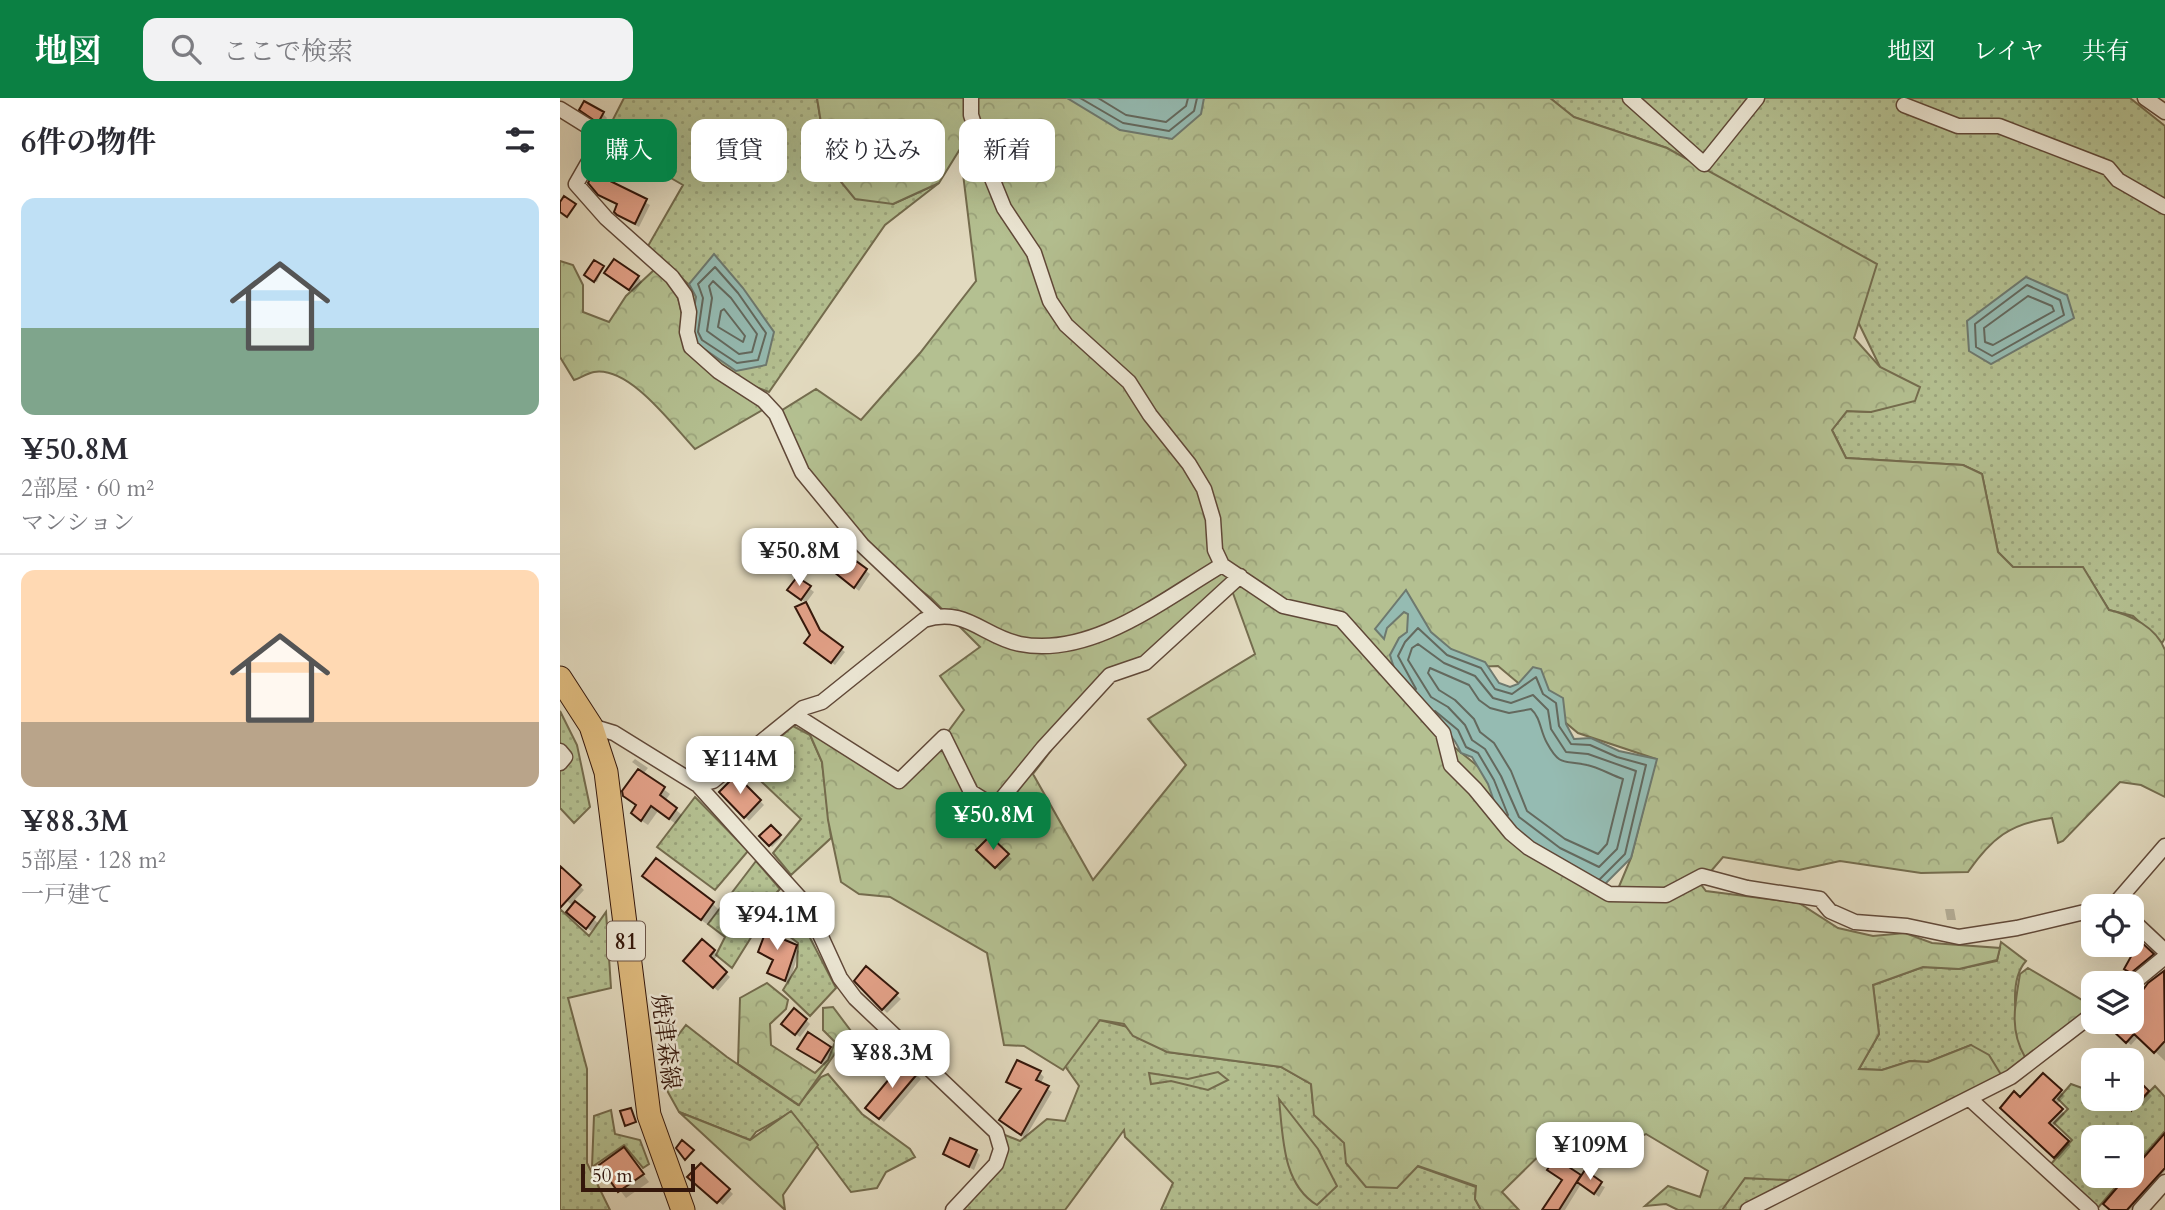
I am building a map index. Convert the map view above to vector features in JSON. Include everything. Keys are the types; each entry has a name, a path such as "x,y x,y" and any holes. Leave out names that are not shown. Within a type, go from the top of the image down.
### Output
{"main road":[{"name":"焼津森線","path":"560,678 591,726 606,772 649,1115 683,1210"}],"street":[{"path":"971,98 971,115 991,176 1004,208 1034,253 1050,301 1066,325 1129,382 1150,415 1189,464 1204,489 1213,519 1215,550 1222,565 1283,606 1341,619 1443,733 1451,765 1475,789 1511,833 1529,848 1609,894 1666,895 1702,876 1747,888 1820,899 1829,911 1855,922 1907,926 1959,937 2017,928 2081,913"},
{"path":"1630,98 1704,164 1758,98"},
{"path":"2151,100 2165,112"},
{"path":"1904,105 1958,126 1999,126 2108,168 2118,180 2165,207"},
{"path":"560,109 589,127 596,149 576,184 604,217 672,277 682,291 689,312 687,332 691,347 718,371 763,400 776,414 802,472 862,545 937,616"},
{"path":"698,785 713,781 803,708 822,702 924,620 937,616 958,617 1018,644 1052,646 1110,629 1222,565"},
{"path":"794,715 899,781 944,737 971,792 995,807 1043,748 1110,676 1145,663 1240,576"},
{"path":"591,726 614,733 698,785 807,906 840,978 855,998 996,1132 1001,1149 996,1164 953,1210"},
{"path":"560,751 565,757 560,763"},
{"path":"2123,894 2165,846"},
{"path":"2144,931 2165,951"},
{"path":"2144,974 2165,957"},
{"path":"1748,1210 1970,1100 2011,1077 2081,1023"},
{"path":"876,1064 896,1037"},
{"path":"1970,1100 2091,1210"},
{"path":"2140,1210 2165,1182"}],"green space":[{"path":"624,98 817,98 820,119 801,119 801,182 855,182 893,204 939,183 885,225 769,392 726,376 687,332 688,284 648,246 683,185 677,182 677,119 613,119"},
{"path":"817,98 1074,98 1120,130 1183,110 1200,114 1203,98 1550,98 1574,117 1667,148 1877,264 1854,338 1880,367 1920,387 1915,401 1871,412 1847,411 1832,430 1846,458 1963,465 1982,474 1998,552 2013,567 2083,567 2109,610 2134,619 2156,635 2165,650 2165,797 2141,785 2120,782 2063,841 2058,843 2052,818 2024,824 2003,834 1985,850 1968,872 1921,873 1840,861 1799,870 1723,857 1706,877 1648,892 1618,889 1631,858 1656,759 1578,733 1498,666 1473,667 1454,654 1440,658 1448,742 1485,772 1533,858 1612,898 1679,895 1699,882 1706,891 1799,903 1838,928 1873,936 1905,933 1932,943 2000,948 1997,960 1959,969 1923,967 1873,985 1879,1034 1859,1069 1882,1070 1910,1061 1928,1062 1971,1045 1989,1055 2005,1081 1806,1181 1745,1178 1722,1210 1678,1210 1666,1204 1645,1206 1668,1186 1700,1197 1708,1171 1646,1134 1595,1155 1589,1165 1552,1143 1502,1192 1519,1210 1481,1210 1475,1199 1476,1186 1418,1166 1397,1188 1366,1187 1346,1163 1344,1143 1314,1115 1311,1084 1281,1067 1167,1052 1133,1036 1124,1024 1100,1020 1063,1070 1024,1046 1004,1045 987,953 890,897 859,894 841,882 828,820 822,762 804,721 899,781 944,737 964,710 940,676 980,647 931,598 862,545 802,472 776,414 816,389 861,420 920,353 976,281 964,182 1055,182 1055,119 959,119 959,151 945,173 945,119 820,119","holes":["1230,585 1255,654 1148,719 1186,765 1093,880 1033,774 1104,681 1145,663"]},
{"path":"1550,98 2130,98 2165,126 2165,638 2162,643 2133,616 2109,610 2083,568 2013,567 1998,552 1982,474 1963,465 1846,458 1832,430 1847,411 1871,412 1880,367 1847,299 1667,148 1573,117"},
{"path":"841,182 940,182 893,204 855,199"},
{"path":"560,261 573,265 583,285 583,312 609,322 626,296 654,270 664,276 679,302 685,344 766,408 695,449 650,400 622,378 594,372 574,380 560,357"},
{"path":"560,711 577,745 590,807 574,823 560,808"},
{"path":"793,726 810,735 822,762 831,838 791,875 773,853 801,819 746,767"},
{"path":"695,797 748,851 715,890 657,847"},
{"path":"756,861 780,889 762,908 765,915 732,968 716,955 725,937 708,924"},
{"path":"560,909 589,936 606,912 611,988 568,998 587,1069 587,1163 610,1210 560,1210"},
{"path":"798,912 808,922 809,936 836,988 810,1016 783,990 797,967 798,943 785,933 787,926 802,932 796,915"},
{"path":"2001,942 2026,961 2016,982 2015,1007 2025,1057 2034,1060 2005,1081 1971,1045 1928,1062 1910,1061 1882,1070 1859,1069 1879,1034 1873,985 1923,967 1959,969 1997,961"},
{"path":"2028,968 2081,999 2081,1019 2037,1057 2025,1057 2017,1037 2015,1006 2020,974"},
{"path":"767,983 788,1000 786,1009 770,1024 771,1045 815,1073 828,1060 835,1042 823,1030 823,1008 833,1007 854,1035 841,1045 799,1105 738,1064 740,998"},
{"path":"1099,1020 1128,1027 1167,1052 1281,1067 1311,1084 1313,1105 1417,1166 1476,1187 1475,1199 1481,1210 1161,1210 1173,1183 1125,1137 1124,1130 1065,1210 954,1210 1002,1163 1000,1133 1020,1141 1047,1119 1065,1121 1079,1086 1065,1066"},
{"path":"686,1025 727,1057 798,1105 821,1077 828,1074 862,1114 910,1149 915,1157 886,1172 877,1188 851,1192 791,1112 756,1132 750,1140 679,1112 664,1085 662,1056"},
{"path":"1218,1072 1228,1080 1208,1090 1171,1081 1151,1084 1149,1073 1188,1079"},
{"path":"2071,1084 2081,1088 2081,1111 2144,1111 2144,1097 2155,1086 2165,1097 2165,1131 2144,1155 2144,1125 2081,1125 2081,1188 2115,1188 2097,1209 2051,1164 2072,1140 2054,1123 2068,1109 2058,1099"},
{"path":"1279,1099 1318,1149 1337,1186 1317,1205 1305,1196 1291,1172 1286,1158"},
{"path":"611,1110 615,1134 640,1140 649,1164 643,1168 624,1145 592,1167 594,1116"},
{"path":"791,1111 818,1145 783,1195 785,1210 679,1112 750,1140"},
{"path":"1745,1178 1801,1180 1748,1210 1720,1210"}],"water":[{"path":"1067,98 1204,98 1201,114 1172,139 1120,130"},
{"path":"714,254 743,288 774,332 766,365 736,371 697,344 690,332 696,297 689,284"},
{"path":"2026,277 2067,295 2074,318 1991,364 1969,351 1967,321"},
{"path":"1406,590 1431,632 1451,649 1485,662 1499,683 1510,687 1518,684 1533,667 1541,669 1549,690 1563,698 1566,724 1574,739 1591,738 1619,751 1657,759 1631,858 1600,889 1523,843 1496,807 1488,784 1472,757 1461,753 1448,733 1415,704 1406,691 1390,655 1399,638 1407,632 1408,614 1404,612 1387,628 1384,639 1375,629"}],"building":[{"path":"584,101 604,112 600,119 592,119 579,110"},
{"path":"612,182 647,199 635,224 617,215 614,212 617,204 598,195 588,183"},
{"path":"564,196 576,204 567,217 560,212 560,202"},
{"path":"614,259 639,276 629,290 604,273"},
{"path":"594,260 604,266 594,282 584,275"},
{"path":"824,542 853,565 856,561 867,569 854,588 813,555"},
{"path":"797,577 811,586 801,600 787,590"},
{"path":"806,602 820,630 843,647 831,663 804,643 810,635 795,607"},
{"path":"638,769 665,787 660,795 677,808 669,819 651,806 641,821 631,813 636,805 623,796 622,791"},
{"path":"736,775 761,800 744,818 719,792"},
{"path":"771,825 781,835 769,846 759,836"},
{"path":"990,836 1009,854 995,868 976,850"},
{"path":"656,858 714,902 701,920 642,876"},
{"path":"560,866 581,885 560,908"},
{"path":"776,896 788,905 779,916 767,907"},
{"path":"575,901 595,917 586,929 566,912"},
{"path":"769,923 784,929 778,937 797,945 785,981 767,973 773,960 758,952"},
{"path":"702,939 715,950 710,956 727,972 713,988 683,961"},
{"path":"2144,945 2154,954 2133,971 2124,969 2131,957 2144,957"},
{"path":"866,966 898,993 882,1010 854,981"},
{"path":"2164,971 2165,1041 2154,1053 2134,1034 2144,1034 2144,988"},
{"path":"794,1008 807,1019 795,1035 781,1024"},
{"path":"808,1032 831,1047 821,1063 797,1049"},
{"path":"2116,1034 2134,1034 2126,1043"},
{"path":"1017,1060 1041,1071 1036,1080 1049,1086 1021,1135 999,1120 1021,1089 1006,1082"},
{"path":"904,1061 918,1073 879,1119 865,1108"},
{"path":"2043,1073 2062,1090 2053,1100 2063,1109 2049,1123 2069,1141 2054,1158 2000,1108 2014,1091 2020,1097"},
{"path":"631,1108 636,1122 625,1126 620,1111"},
{"path":"2165,1133 2165,1168 2127,1210 2110,1210 2103,1204 2117,1188 2144,1188 2144,1157"},
{"path":"950,1138 977,1150 969,1167 943,1154"},
{"path":"682,1140 694,1150 685,1160 676,1148"},
{"path":"624,1147 644,1174 618,1192 599,1165"},
{"path":"1555,1158 1581,1175 1559,1210 1542,1210 1562,1180 1547,1170"},
{"path":"701,1163 730,1189 717,1203 687,1177"},
{"path":"1585,1170 1602,1182 1594,1194 1577,1182"}]}
